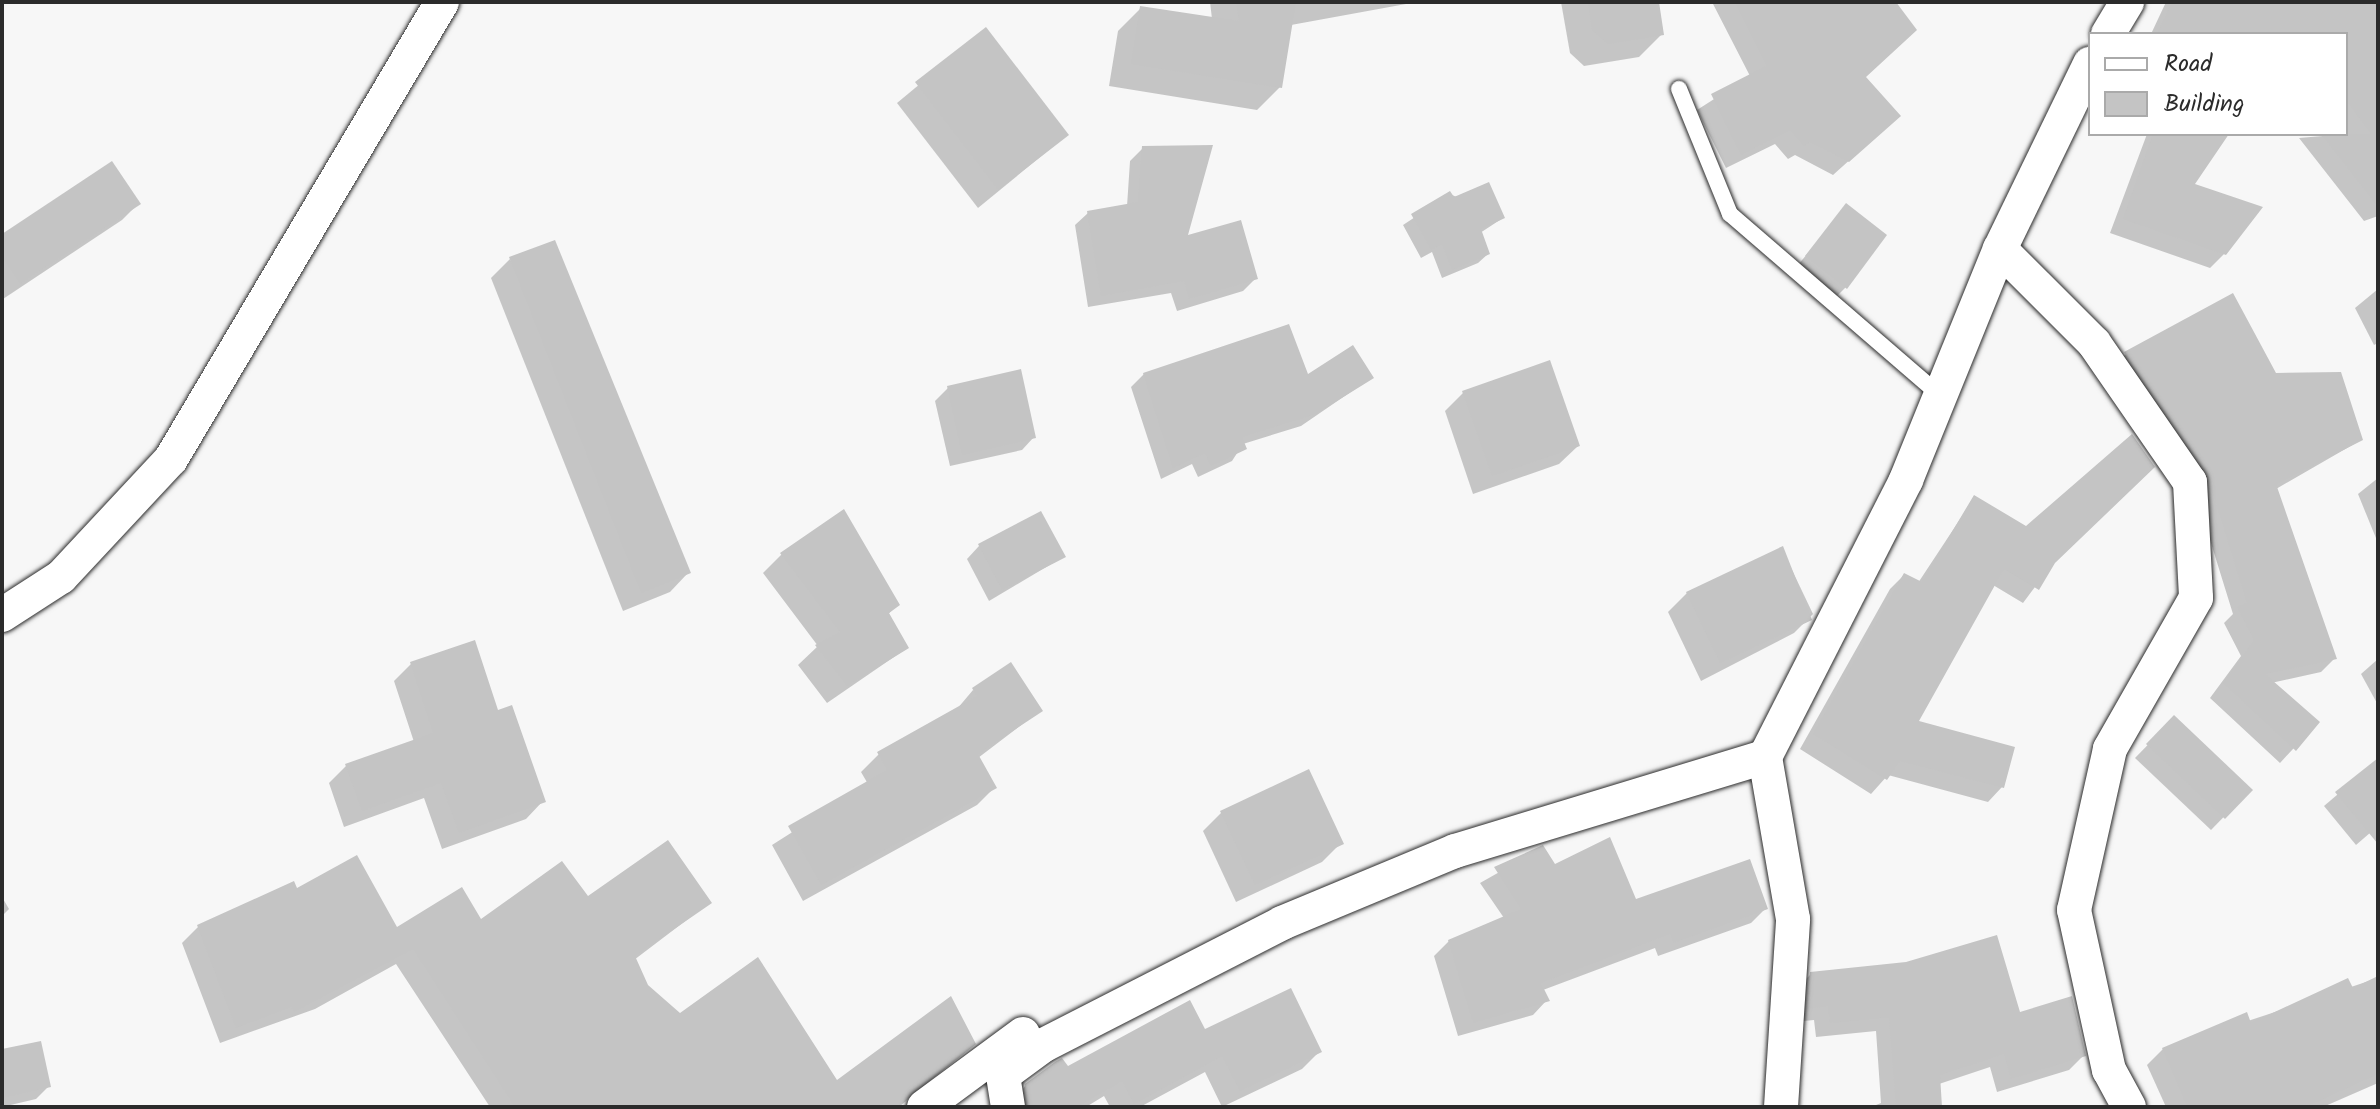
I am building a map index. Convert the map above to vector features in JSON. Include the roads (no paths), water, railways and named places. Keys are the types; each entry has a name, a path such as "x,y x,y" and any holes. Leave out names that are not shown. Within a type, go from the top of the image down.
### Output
{"street":[{"path":"2,615 61,577 171,459 442,2"},
{"path":"2109,32 2127,2"},
{"path":"1781,1107 1793,919 1765,757 1940,395 2000,249 2088,68"},
{"path":"2000,249 2094,343 2190,482 2196,598 2110,749 2074,910 2109,1070 2129,1107"},
{"path":"1008,1107 1003,1075 1044,1045 1282,923 1455,851 1765,757"},
{"path":"924,1107 1030,1029 1044,1045"}],"lane":[{"path":"1679,89 1730,214 1940,395"}]}
